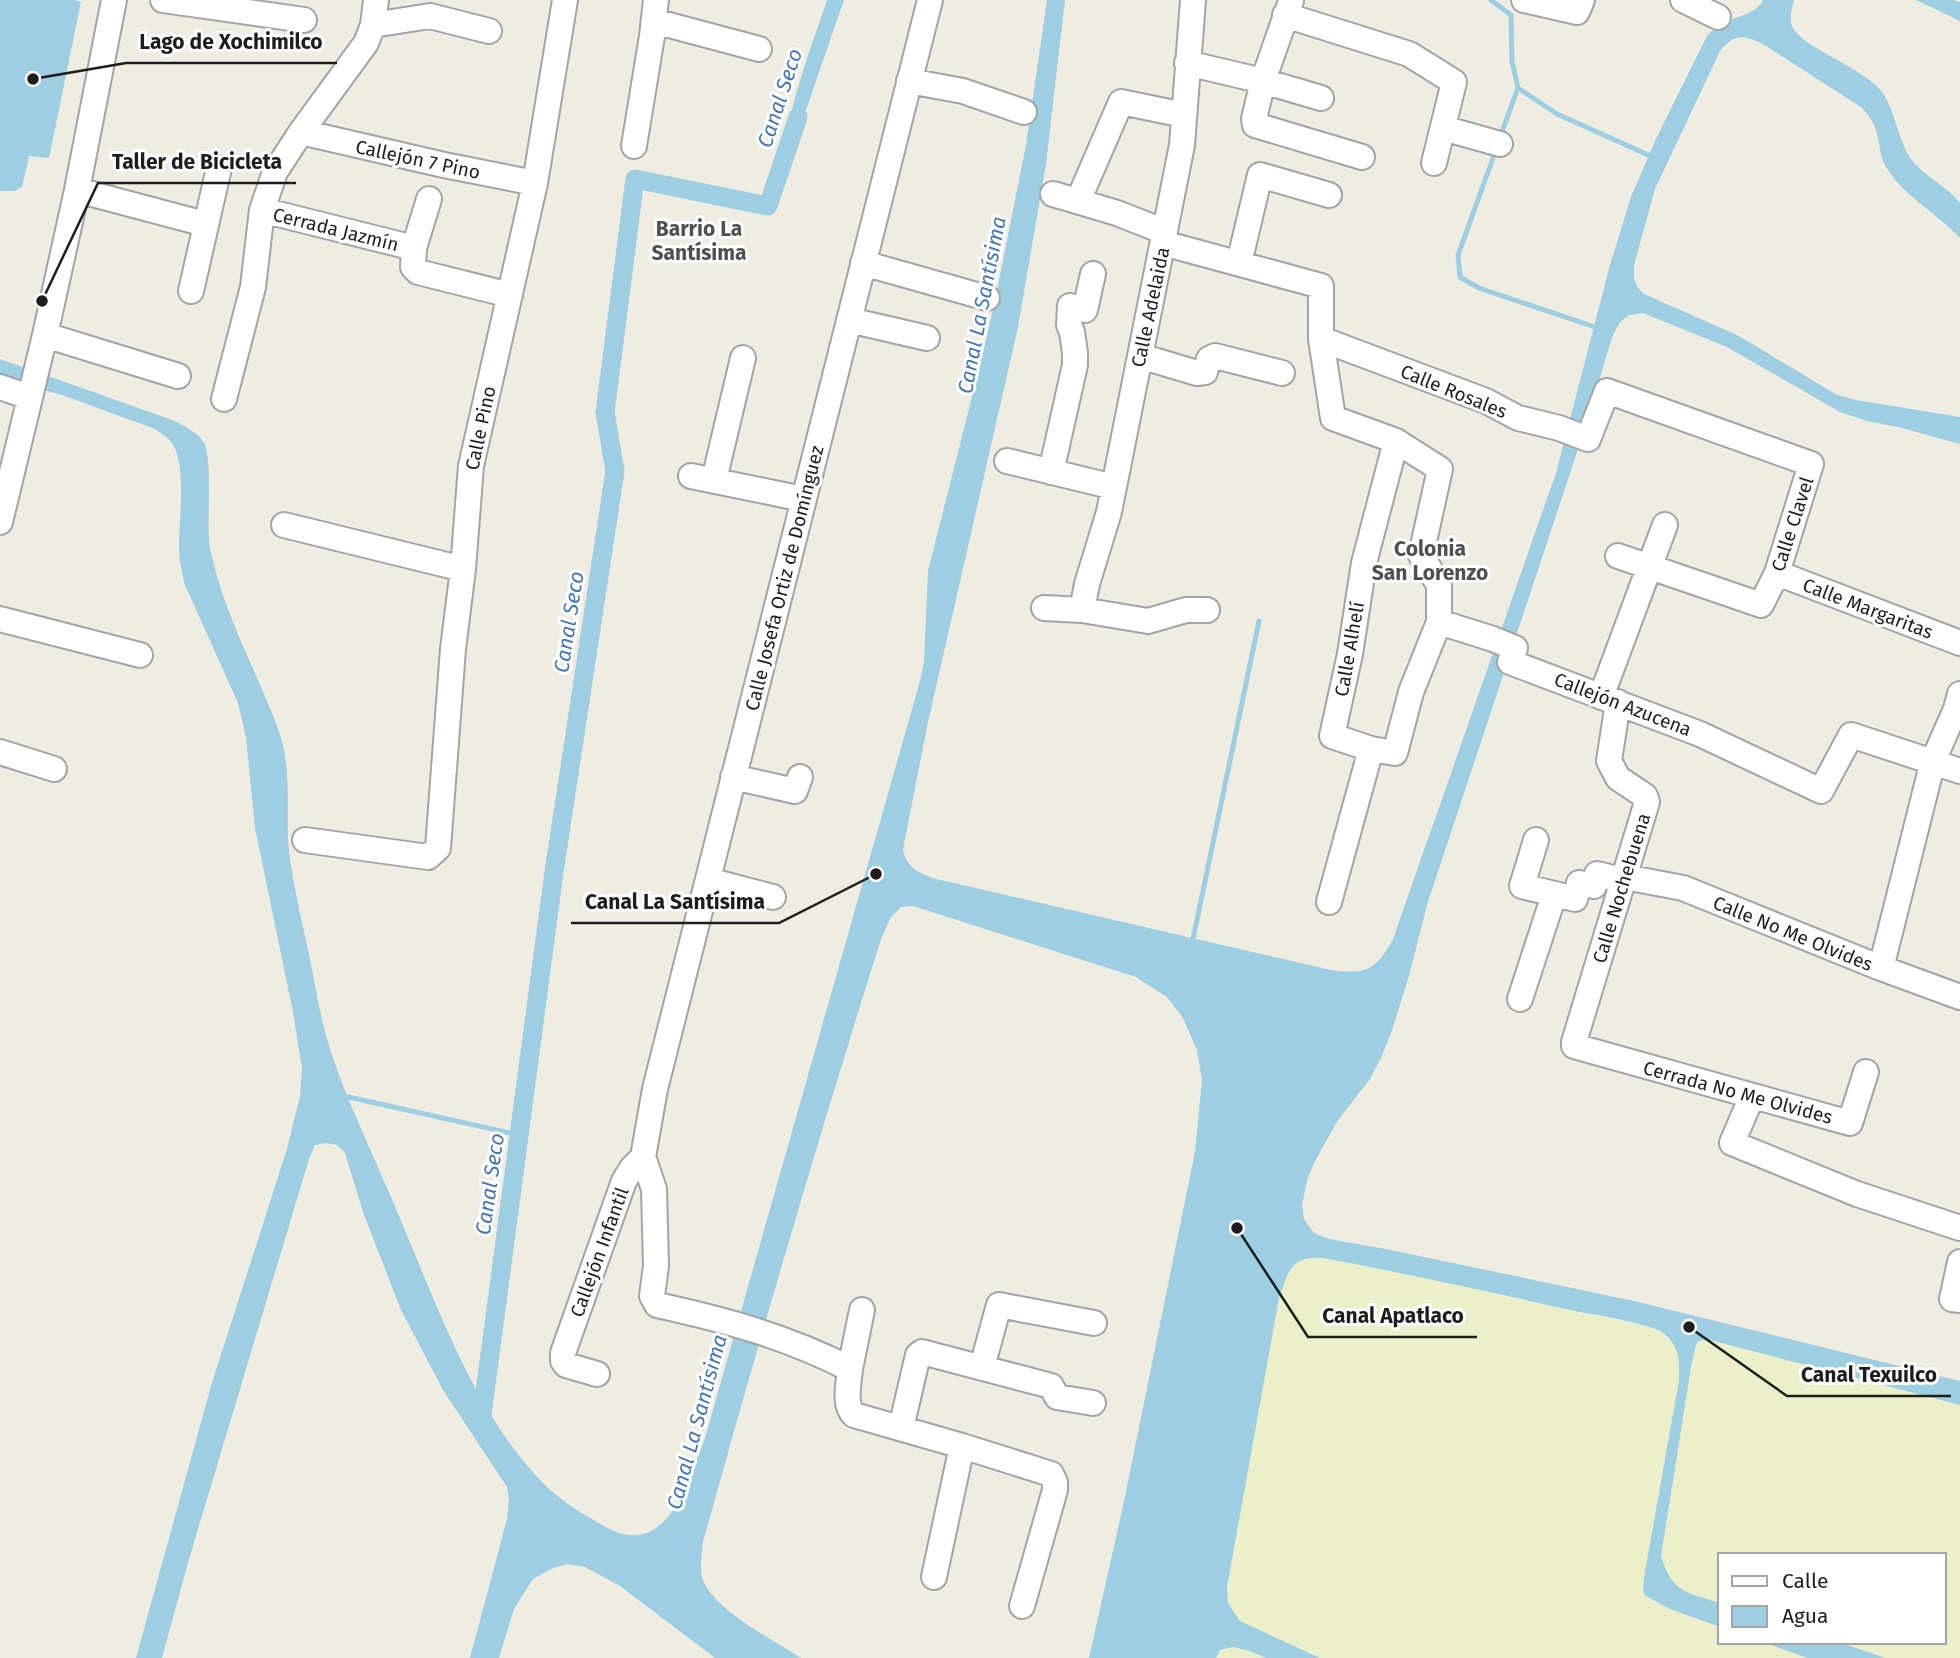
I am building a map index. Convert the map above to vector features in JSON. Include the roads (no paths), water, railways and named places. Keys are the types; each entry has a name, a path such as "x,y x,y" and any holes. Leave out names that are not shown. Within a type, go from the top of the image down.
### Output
{"street":[{"path":"0,522 77,190 114,0"},
{"path":"163,0 304,19"},
{"path":"224,399 253,287 262,210 275,172 366,43 373,25 376,0"},
{"name":"Calle Pino","path":"305,840 428,857 438,848 453,649 463,569 471,466 536,183 565,0"},
{"name":"Calle Josefa Ortiz de Domínguez","path":"643,1157 655,1089 930,0"},
{"name":"Calle Adelaida","path":"1082,610 1109,512 1182,145 1193,0"},
{"path":"1524,0 1577,12 1582,0"},
{"path":"1683,0 1718,17"},
{"path":"1362,157 1255,125 1263,80 1288,8 1409,54 1454,82 1434,163"},
{"path":"634,146 655,11 759,49"},
{"path":"373,25 430,16 489,31"},
{"path":"1187,63 1263,80 1321,98"},
{"path":"909,81 963,91 1024,112"},
{"path":"1078,201 1121,102 1184,115"},
{"path":"1443,128 1500,144"},
{"name":"Callejón 7 Pino","path":"301,132 444,166 536,183"},
{"path":"191,291 219,168"},
{"path":"1239,263 1260,175 1329,195"},
{"path":"77,190 205,224"},
{"path":"1053,194 1117,213 1164,237 1239,263 1321,286 1321,339 1333,418 1396,441 1440,468 1421,555 1439,585 1439,622 1411,692 1395,753 1371,748 1329,902"},
{"path":"414,248 429,199"},
{"name":"Cerrada Jazmín","path":"262,210 414,248 413,267 418,272 510,295"},
{"path":"863,263 987,298"},
{"path":"1051,472 1075,365 1069,325 1070,306 1085,310 1093,274"},
{"path":"849,320 927,338"},
{"path":"45,335 178,376"},
{"name":"Calle Rosales","path":"1321,339 1486,401 1518,418 1586,438"},
{"path":"1140,356 1197,373 1205,372 1209,359 1215,356 1282,373"},
{"path":"743,358 703,478 803,499"},
{"path":"0,387 30,396"},
{"name":"Calle Clavel","path":"1586,438 1607,391 1811,464 1777,573 1761,605 1650,568"},
{"name":"Calle Alhelí","path":"1371,748 1332,736 1350,654 1364,564 1396,441"},
{"path":"1007,461 1114,487"},
{"path":"284,525 463,569"},
{"path":"1609,700 1665,525"},
{"path":"1618,556 1650,568"},
{"name":"Calle Margaritas","path":"1777,573 1960,643"},
{"path":"1044,608 1082,610 1148,621 1186,610 1207,610"},
{"path":"0,619 140,656"},
{"name":"Callejón Azucena","path":"1439,622 1515,648 1510,662 1700,734 1821,791 1851,735 1933,761"},
{"name":"Calle Nochebuena","path":"1574,1046 1647,802 1645,796 1618,778 1609,761 1609,700"},
{"path":"1881,968 1933,761 1959,705"},
{"path":"0,752 54,769"},
{"path":"1933,761 1960,771"},
{"path":"733,778 795,791 800,777"},
{"path":"1520,999 1554,895 1522,886 1536,839"},
{"name":"Calle No Me Olvides","path":"1554,895 1575,900 1579,883 1594,887 1597,874 1683,888 1960,997"},
{"path":"709,880 773,897"},
{"name":"Cerrada No Me Olvides","path":"1574,1046 1850,1123 1866,1072"},
{"path":"1752,1096 1732,1143 1857,1194 1960,1228"},
{"name":"Callejón Infantil","path":"597,1374 566,1365 563,1353 624,1181 643,1157 654,1189 656,1253 653,1301 657,1305 716,1318 777,1337 816,1351 850,1369"},
{"path":"1960,1262 1952,1298 1960,1300"},
{"path":"982,1367 999,1305 1094,1323"},
{"path":"862,1310 850,1369 848,1405 854,1415 1051,1474 1055,1490 1022,1606"},
{"path":"901,1428 918,1355 922,1352 1051,1386 1057,1397 1093,1404"},
{"path":"934,1577 962,1446"}],"water":[{"path":"0,0 81,2 49,158 29,156 22,187 15,191 0,191"},
{"path":"827,0 844,0 797,136 794,142 789,142 788,131 796,95"},
{"path":"1047,0 1065,0 1046,164 1018,327 928,722 904,855 913,868 932,878 1331,970 1353,972 1362,971 1375,964 1393,939 1556,473 1610,265 1631,197 1656,139 1707,36 1722,24 1751,12 1763,0 1794,0 1791,20 1798,34 1874,83 1882,92 1909,156 1920,169 1960,203 1960,238 1893,177 1884,162 1873,124 1861,107 1763,44 1740,37 1730,41 1720,51 1655,189 1634,265 1634,279 1644,294 1739,336 1837,395 1960,417 1960,444 1840,412 1727,347 1643,313 1629,315 1620,322 1612,337 1585,428 1427,905 1392,1030 1370,1079 1338,1120 1315,1161 1307,1180 1302,1205 1304,1219 1314,1233 1329,1239 1634,1301 1960,1381 1960,1405 1706,1339 1697,1342 1661,1556 1671,1578 1682,1590 1718,1602 1718,1626 1670,1609 1644,1595 1645,1572 1679,1380 1677,1353 1668,1337 1655,1329 1623,1320 1323,1258 1304,1260 1292,1267 1279,1298 1227,1587 1228,1603 1240,1621 1320,1658 1266,1658 1233,1647 1220,1650 1216,1658 1089,1658 1123,1506 1195,1152 1202,1080 1197,1050 1183,1018 1167,997 1136,977 913,906 901,907 891,917 881,939 789,1240 703,1542 701,1571 709,1591 746,1624 801,1658 715,1658 620,1586 585,1567 567,1564 533,1579 514,1609 499,1658 470,1658 507,1519 507,1487 443,1390 401,1310 363,1212 345,1153 337,1145 326,1143 315,1145 309,1159 162,1658 136,1658 211,1386 287,1149 300,1096 302,1068 255,828 246,737 238,703 185,585 182,571 179,546 181,478 177,453 172,443 155,429 65,396 0,377 0,359 175,421 203,441 208,460 211,551 230,614 283,746 287,780 288,846 293,878 324,1027 343,1086 445,1326 480,1396 500,1428 522,1459 547,1487 567,1503 604,1526 626,1535 644,1534 659,1526 672,1512 691,1475 705,1438 920,681 924,662 928,571 995,301 1026,145"},
{"path":"1916,0 1960,2 1960,21"},
{"path":"1768,1644 1844,1644 1886,1658 1808,1658"}],"waterway":[{"path":"1491,0 1511,15 1512,61 1518,88 1557,114 1655,158"},
{"path":"1500,137 1518,88"},
{"name":"Canal Seco","path":"481,1422 554,872 615,471 605,412 635,179 768,206 798,117"},
{"path":"1496,150 1458,255 1460,277 1479,288 1601,329"},
{"path":"1192,944 1259,621"},
{"path":"344,1096 519,1135"}],"place":[{"name":"Lago de Xochimilco","path":"33,79"},
{"name":"Taller de Bicicleta","path":"42,301"},
{"name":"Canal La Santísima","path":"876,874"},
{"name":"Canal Apatlaco","path":"1237,1228"},
{"name":"Canal Texuilco","path":"1689,1327"}],"district":[{"name":"Barrio La Santísima","path":"699,241"},
{"name":"Colonia San Lorenzo","path":"1430,561"}]}
